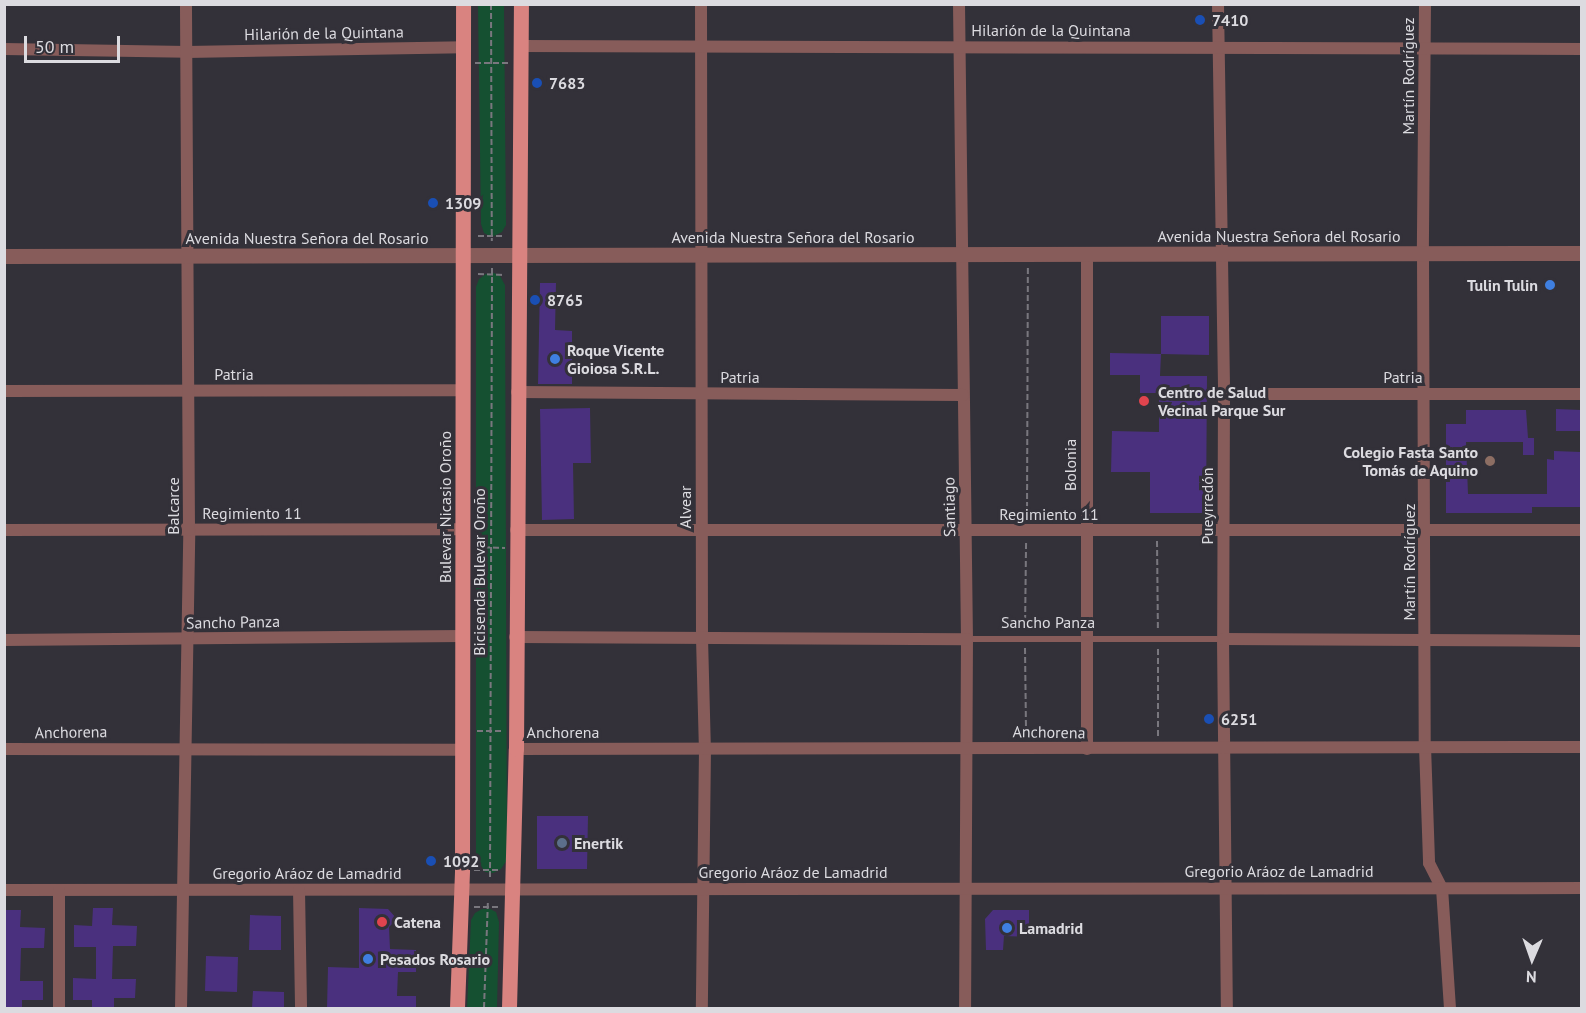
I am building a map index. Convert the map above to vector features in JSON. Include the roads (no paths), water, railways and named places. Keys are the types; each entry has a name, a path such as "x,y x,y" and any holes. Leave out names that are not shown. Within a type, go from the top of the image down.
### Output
{"main road":[{"name":"Bulevar Nicasio Oroño","path":"457,1008 462,906 463,4"},
{"path":"509,1008 516,749 520,4"}],"street":[{"name":"Balcarce","path":"181,1008 181,890 187,747 186,639 189,530 186,4"},
{"name":"Alvear","path":"701,4 701,530 705,749 702,1008"},
{"name":"Santiago","path":"959,4 968,639 966,1008"},
{"name":"Pueyrredón","path":"1218,4 1224,394 1223,639 1226,746 1224,887 1227,1008"},
{"name":"Martín Rodríguez","path":"1425,4 1423,253 1426,530 1425,746 1429,863 1442,888 1450,1008"},
{"name":"Hilarión de la Quintana","path":"520,46 1581,49"},
{"name":"Hilarión de la Quintana","path":"4,49 187,52 463,47"},
{"name":"Avenida Nuestra Señora del Rosario","path":"4,256 1581,253"},
{"name":"Bolonia","path":"1087,254 1087,749"},
{"name":"Patria","path":"4,391 463,390"},
{"name":"Patria","path":"517,392 963,395"},
{"name":"Patria","path":"1224,394 1581,394"},
{"name":"Regimiento 11","path":"4,530 463,529"},
{"name":"Regimiento 11","path":"516,530 1581,530"},
{"name":"Sancho Panza","path":"4,640 463,636"},
{"name":"Sancho Panza","path":"515,637 968,639"},
{"name":"Sancho Panza","path":"1223,639 1581,640"},
{"name":"Anchorena","path":"4,749 187,747 462,750"},
{"name":"Anchorena","path":"516,749 1581,747"},
{"name":"Gregorio Aráoz de Lamadrid","path":"4,890 1581,888"},
{"path":"59,890 59,1008"},
{"path":"299,890 301,1008"}],"lane":[{"name":"Sancho Panza","path":"968,639 1223,639"}],"place":[{"name":"7410","path":"1200,20"},
{"name":"7683","path":"537,83"},
{"name":"1309","path":"433,203"},
{"name":"Tulin Tulin","path":"1550,285"},
{"name":"8765","path":"535,300"},
{"name":"Roque Vicente Gioiosa S.R.L.","path":"555,359"},
{"name":"Centro de Salud Vecinal Parque Sur","path":"1144,401"},
{"name":"Colegio Fasta Santo Tomás de Aquino","path":"1490,461"},
{"name":"6251","path":"1209,719"},
{"name":"Enertik","path":"562,843"},
{"name":"1092","path":"431,861"},
{"name":"Catena","path":"382,922"},
{"name":"Lamadrid","path":"1007,928"},
{"name":"Pesados Rosario","path":"368,959"}]}
